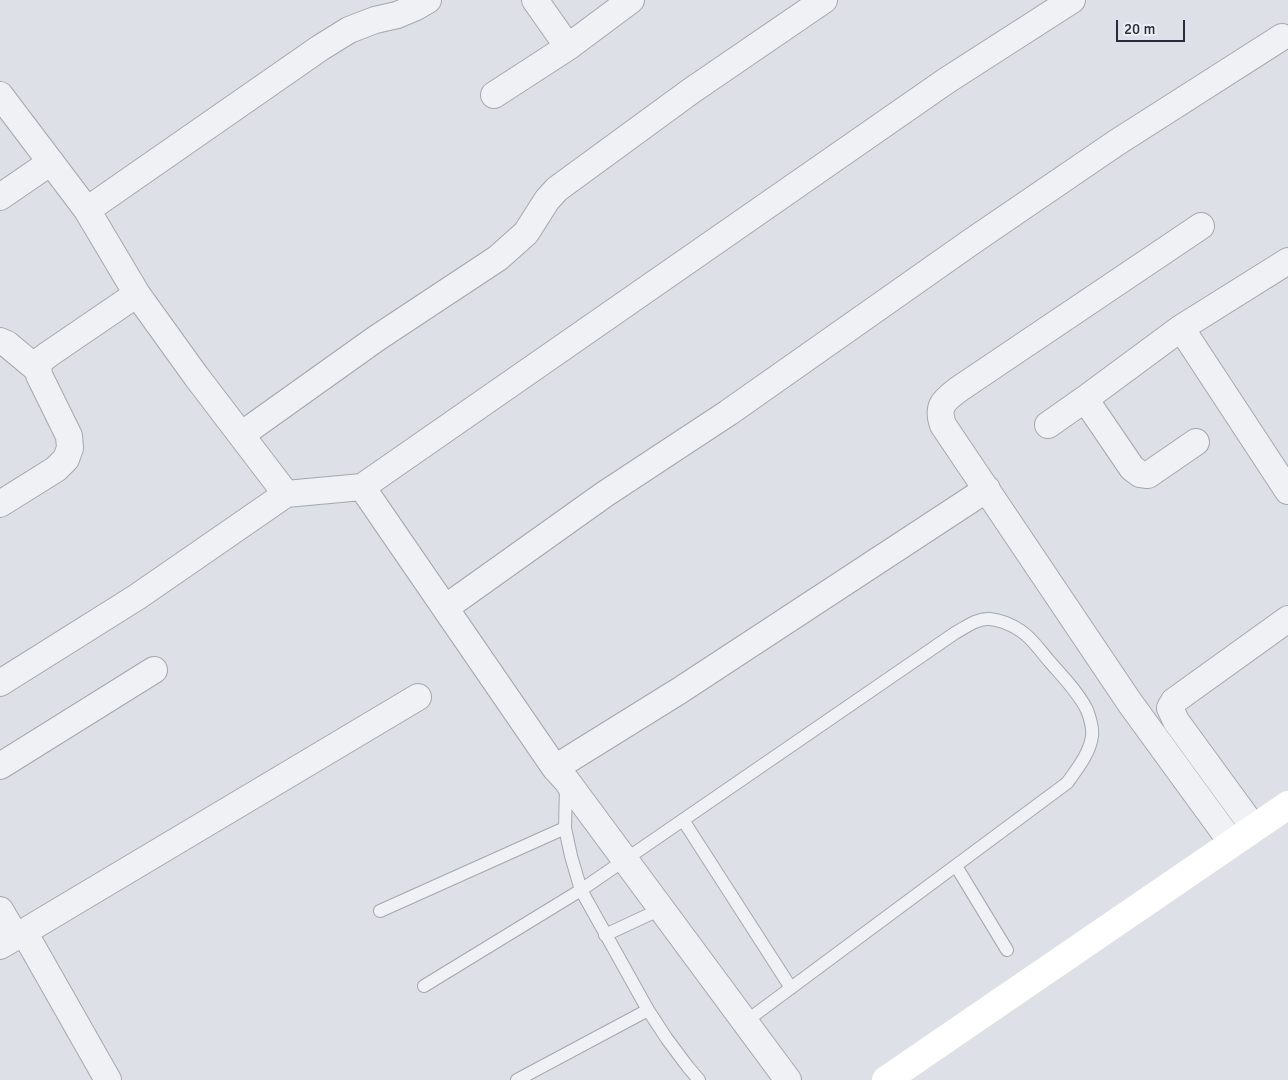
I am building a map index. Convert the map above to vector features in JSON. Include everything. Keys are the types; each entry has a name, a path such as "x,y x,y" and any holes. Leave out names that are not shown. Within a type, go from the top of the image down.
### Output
{"main road":[{"path":"886,1080 1288,805"}],"street":[{"path":"87,210 320,48 349,30 375,20 397,15 428,0"},
{"path":"535,0 568,47"},
{"path":"494,95 568,47 631,0"},
{"path":"241,435 377,338 498,258 526,233 547,200 557,189 691,90 824,0"},
{"path":"0,682 137,597 286,494 362,487 946,81 1072,0"},
{"path":"445,608 605,494 728,413 1108,148 1282,37"},
{"path":"0,95 87,210 137,294 196,376 286,494"},
{"path":"0,197 51,162"},
{"path":"1201,226 959,389 943,403 940,416 943,425 1130,704 1232,843"},
{"path":"1048,425 1085,400 1181,328 1284,272"},
{"path":"0,504 56,469 66,460 70,448 69,436 38,375 38,364 48,354 137,294"},
{"path":"1181,328 1288,491"},
{"path":"0,341 7,344 37,369"},
{"path":"1085,400 1132,468 1140,474 1148,475 1196,442"},
{"path":"362,487 561,774 788,1080"},
{"path":"561,774 679,691 986,489"},
{"path":"1254,828 1176,721 1170,708 1174,701 1288,619"},
{"path":"0,766 154,670"},
{"path":"13,938 418,697"},
{"path":"0,910 13,938 108,1080"}],"lane":[{"path":"424,986 581,890 955,632 988,618 1005,622 1022,632 1037,646 1079,698 1087,710 1092,725 1092,736 1087,750 1067,783 745,1022"},
{"path":"561,774 565,828 581,890 648,1010 666,1038 699,1080"},
{"path":"682,820 791,988"},
{"path":"380,911 565,828"},
{"path":"956,866 1007,950"},
{"path":"605,935 661,909"},
{"path":"517,1080 648,1010"}]}
